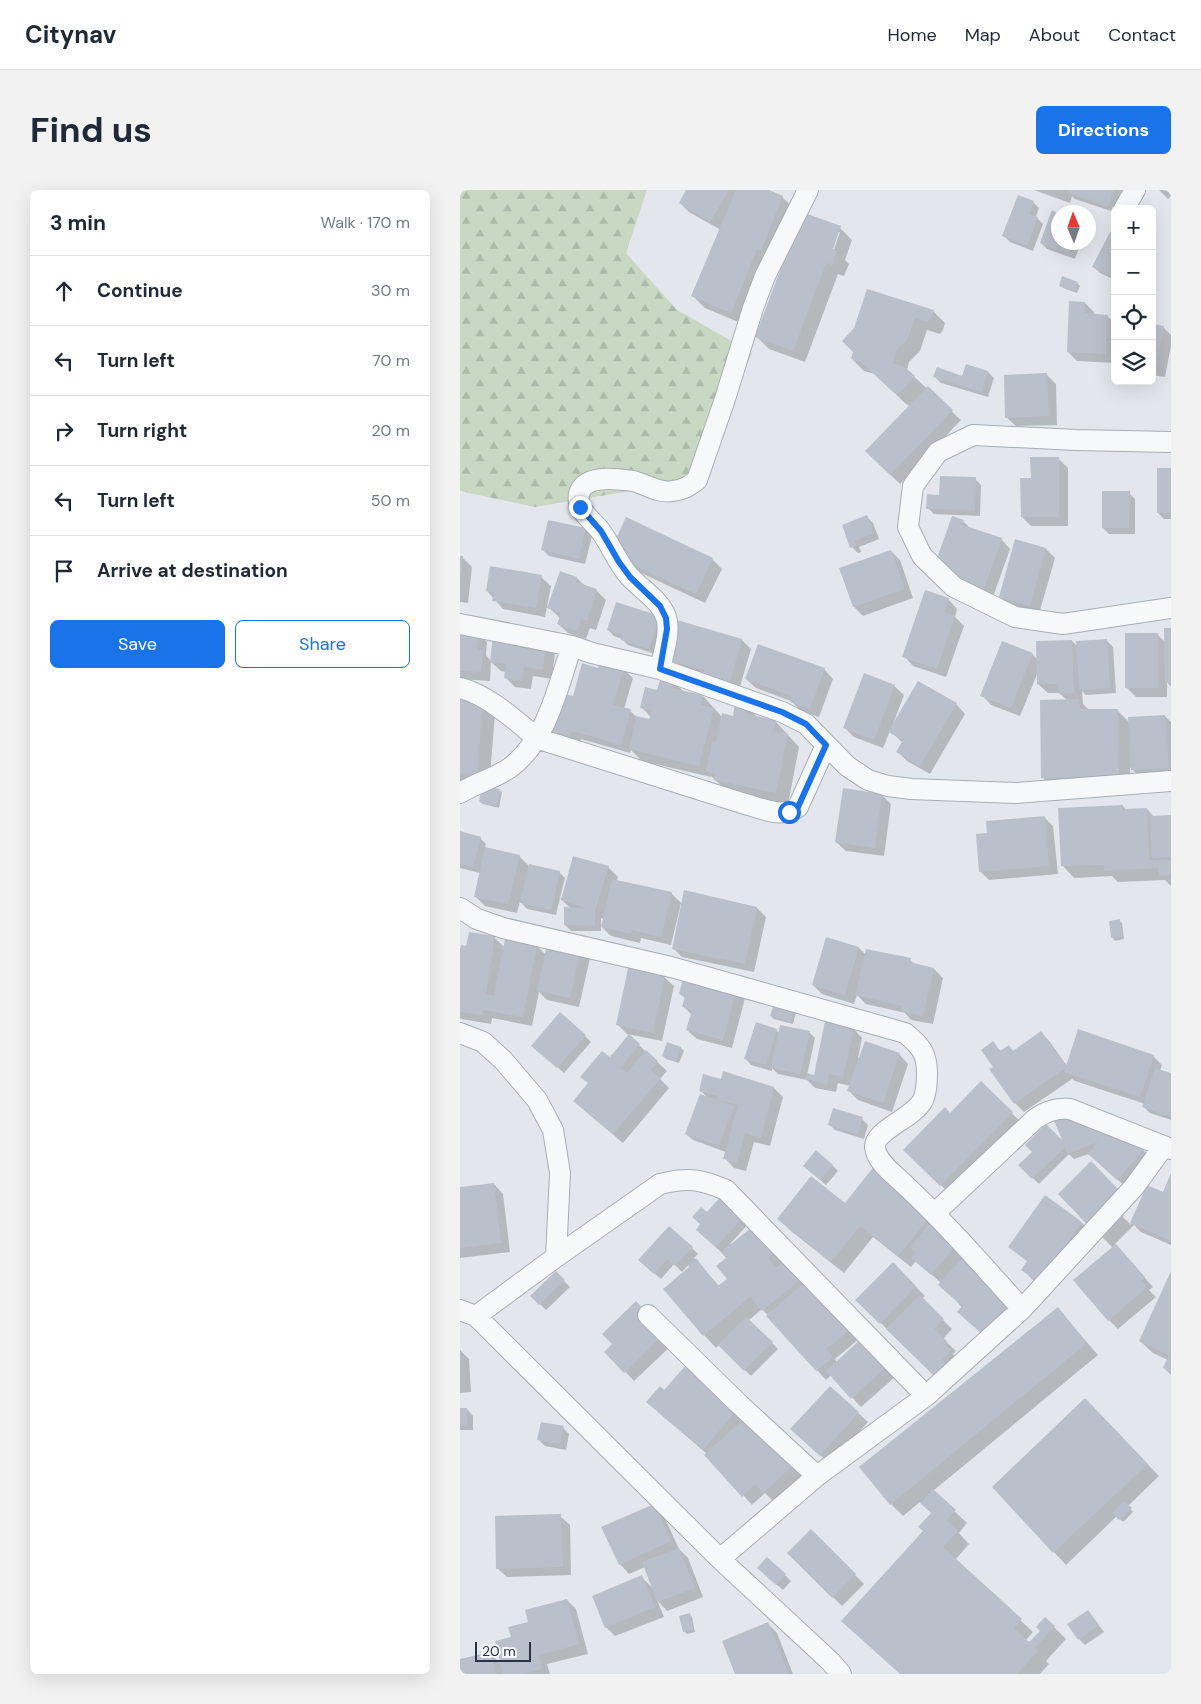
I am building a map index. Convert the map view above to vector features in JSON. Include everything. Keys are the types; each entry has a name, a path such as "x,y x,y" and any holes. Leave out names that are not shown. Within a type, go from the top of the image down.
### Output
{"street":[{"path":"660,669 667,629 666,618 660,606 630,577 601,531 580,507 578,498 580,491 593,480 632,481 660,491 672,492 688,487 697,480 765,276 808,190"},
{"path":"1126,205 1135,190"},
{"path":"1171,442 1076,440 973,434 938,452 913,486 908,527 922,556 954,587 1014,617 1063,624 1171,608"},
{"path":"460,624 572,646 592,653 660,669 782,712 806,724 847,766 868,780 888,786 910,789 1015,793 1171,781"},
{"path":"460,793 510,768 529,750 546,720 572,646"},
{"path":"460,688 474,691 516,720 536,738 745,804 782,813 789,812 798,807 826,745"},
{"path":"460,908 477,920 503,928 671,967 905,1033 918,1044 927,1060 927,1086 922,1101 914,1111 882,1132 876,1142 877,1155 888,1169 935,1213 1022,1309"},
{"path":"460,1033 483,1042 503,1060 537,1100 553,1130 560,1174 556,1257"},
{"path":"720,1559 817,1476 926,1396 1022,1309 1134,1187 1168,1147 1070,1109 1059,1108 1035,1118 935,1213"},
{"path":"841,1674 831,1662 720,1559 468,1313 556,1257 660,1184 680,1180 696,1180 726,1190 926,1396"},
{"path":"648,1315 740,1406 817,1476"}],"green space":[{"path":"460,190 647,190 626,253 676,309 752,353 696,480 535,507 460,491"}],"building":[{"path":"686,190 729,190 710,222 679,203"},
{"path":"736,190 769,190 783,196 761,250 757,249 731,313 691,296"},
{"path":"1069,190 1114,190 1108,207 1068,193"},
{"path":"1018,195 1034,201 1029,214 1038,217 1027,246 1002,236"},
{"path":"802,212 841,226 833,249 837,250 832,265 826,263 793,351 755,337"},
{"path":"1051,213 1051,247 1040,243"},
{"path":"1110,232 1111,232 1111,276 1092,267"},
{"path":"1058,250 1070,250 1069,254"},
{"path":"1062,276 1078,282 1075,291 1059,286"},
{"path":"867,289 934,310 927,322 915,318 908,338 897,350 893,363 906,368 915,376 898,394 893,392 861,362 851,359 853,352 842,341 854,328"},
{"path":"1069,301 1085,302 1085,313 1108,315 1106,354 1067,352"},
{"path":"1156,325 1164,326 1156,369"},
{"path":"966,364 988,371 982,392 933,377 937,367 962,376"},
{"path":"1047,373 1049,416 1005,418 1004,375"},
{"path":"928,386 953,410 890,475 865,451"},
{"path":"1030,457 1059,457 1059,517 1021,517 1020,478 1031,478"},
{"path":"1157,468 1171,468 1171,513 1157,513"},
{"path":"940,476 976,477 975,510 926,509 927,494 939,495"},
{"path":"1102,491 1130,491 1129,528 1102,528"},
{"path":"867,515 874,533 854,541 856,546 850,548 842,525"},
{"path":"952,516 964,520 963,525 1002,538 984,589 942,574 946,565 936,561"},
{"path":"626,517 713,558 696,594 609,554"},
{"path":"548,520 586,528 579,559 541,550"},
{"path":"1015,539 1046,548 1030,606 999,597"},
{"path":"891,550 905,589 853,607 839,568"},
{"path":"460,556 463,556 461,575 460,575"},
{"path":"490,566 542,575 536,608 492,601 494,593 486,591"},
{"path":"560,571 577,577 576,582 597,589 587,621 581,619 577,631 557,624 561,613 547,608"},
{"path":"925,590 949,598 944,612 955,616 937,669 902,657"},
{"path":"616,602 660,616 649,649 621,640 622,635 607,630"},
{"path":"677,620 742,639 730,682 703,674 704,670 666,660"},
{"path":"1164,628 1171,628 1171,683 1165,683"},
{"path":"460,630 479,631 477,650 483,650 481,672 460,671"},
{"path":"1125,633 1158,633 1158,688 1125,688"},
{"path":"493,635 546,642 543,670 524,667 522,681 504,678 506,664 490,662"},
{"path":"1107,639 1110,688 1079,690 1076,641"},
{"path":"1072,640 1074,693 1059,694 1058,684 1037,684 1036,641"},
{"path":"1002,641 1033,653 1011,708 980,696"},
{"path":"758,644 825,668 810,709 790,702 792,696 745,679"},
{"path":"600,661 624,668 613,705 631,709 621,745 572,731 569,740 550,735 561,693 573,696 582,663 598,668"},
{"path":"864,673 895,685 874,740 843,728"},
{"path":"661,677 673,680 671,688 703,695 701,705 714,708 699,766 629,749 636,716 649,719 652,710 640,708 645,687 657,690"},
{"path":"918,681 957,703 920,766 896,752 903,740 888,732"},
{"path":"460,699 483,701 477,775 460,773"},
{"path":"1079,699 1080,709 1118,709 1119,776 1041,778 1040,700"},
{"path":"735,703 747,705 746,714 776,720 774,731 788,734 776,793 714,780 716,774 706,771 712,741 716,742 722,713 733,716"},
{"path":"1165,715 1169,768 1131,770 1128,717"},
{"path":"482,785 500,789 497,806 479,802"},
{"path":"843,788 882,794 875,848 835,842"},
{"path":"1123,805 1123,809 1147,808 1149,860 1171,860 1171,875 1159,876 1158,868 1104,871 1104,865 1061,866 1058,808"},
{"path":"1171,815 1171,857 1152,858 1150,816"},
{"path":"1045,816 1049,866 979,872 976,834 987,833 986,821"},
{"path":"460,831 481,837 473,867 460,864"},
{"path":"485,847 520,855 508,904 474,897"},
{"path":"573,856 609,866 595,910 595,926 564,925 564,907 586,908 561,900"},
{"path":"529,864 560,871 551,910 520,903"},
{"path":"612,879 672,892 661,937 632,930 631,934 601,927"},
{"path":"684,890 757,907 745,964 672,949"},
{"path":"1120,919 1122,937 1111,938 1109,921"},
{"path":"469,932 495,936 486,994 494,996 505,939 537,945 523,1017 483,1010 482,1015 460,1012 460,949 461,945 466,946"},
{"path":"826,937 859,947 845,995 812,985"},
{"path":"548,940 581,948 570,998 537,991"},
{"path":"866,949 911,958 910,962 934,968 923,1016 901,1011 902,1006 855,995"},
{"path":"628,968 665,976 653,1033 616,1025"},
{"path":"684,974 737,987 723,1040 686,1030 692,1010 682,1007 685,996 679,994"},
{"path":"774,1003 794,1009 791,1022 770,1016"},
{"path":"560,1012 586,1035 557,1068 531,1046"},
{"path":"825,1021 854,1027 843,1077 829,1074 827,1084 805,1079 806,1073 814,1075"},
{"path":"756,1022 777,1029 766,1065 744,1059"},
{"path":"780,1025 810,1031 800,1074 771,1068"},
{"path":"1078,1029 1154,1055 1140,1097 1064,1072 1066,1068 1014,1104 989,1069 993,1067 981,1050 993,1041 1000,1051 1009,1045 1013,1051 1041,1031 1066,1066"},
{"path":"629,1034 640,1044 620,1068 627,1073 646,1050 658,1061 651,1070 661,1078 613,1134 573,1101 588,1083 580,1077 602,1051 610,1057"},
{"path":"865,1041 900,1053 883,1103 847,1091"},
{"path":"667,1042 681,1047 676,1062 662,1056"},
{"path":"1155,1068 1171,1073 1171,1117 1142,1107"},
{"path":"723,1071 774,1087 761,1138 745,1133 737,1163 723,1159 738,1105 717,1100 718,1096 699,1091 703,1074 721,1079"},
{"path":"981,1081 1013,1112 940,1186 903,1150 945,1107 950,1113"},
{"path":"700,1094 734,1106 719,1146 685,1134"},
{"path":"833,1108 863,1117 858,1134 828,1125"},
{"path":"1094,1114 1103,1136 1115,1123 1144,1149 1117,1180 1088,1154 1098,1142 1067,1154 1065,1147 1032,1179 1018,1165 1032,1152 1025,1145 1046,1124 1062,1140 1053,1118"},
{"path":"816,1150 833,1165 820,1180 803,1166"},
{"path":"879,1160 936,1210 898,1256 860,1226 831,1262 777,1219 811,1176 845,1203"},
{"path":"1091,1161 1119,1190 1109,1201 1124,1216 1101,1239 1058,1194"},
{"path":"1171,1173 1171,1241 1130,1223 1147,1185 1163,1192"},
{"path":"494,1183 501,1243 460,1248 460,1187"},
{"path":"722,1195 745,1215 716,1247 696,1230 700,1224 692,1217 701,1207 707,1212"},
{"path":"1045,1195 1082,1222 1039,1282 1021,1270 1027,1261 1008,1247"},
{"path":"936,1216 962,1238 931,1275 911,1258 916,1252 910,1247"},
{"path":"757,1223 779,1249 768,1258 776,1268 785,1260 801,1279 762,1311 750,1297 703,1336 663,1289 689,1267 688,1265 696,1258 718,1286 727,1279 716,1266 726,1258 721,1252"},
{"path":"669,1226 693,1247 675,1266 667,1259 654,1274 638,1260"},
{"path":"1116,1244 1145,1277 1141,1280 1147,1287 1108,1321 1073,1280"},
{"path":"968,1251 1017,1295 982,1334 957,1312 962,1306 938,1285"},
{"path":"893,1262 916,1286 880,1324 855,1300"},
{"path":"556,1271 565,1280 539,1305 530,1296"},
{"path":"1171,1271 1171,1372 1163,1368 1169,1355 1139,1341"},
{"path":"806,1281 852,1328 826,1349 833,1357 816,1371 766,1316"},
{"path":"920,1295 944,1319 934,1329 947,1341 945,1345 951,1350 942,1359 947,1365 935,1377 886,1329"},
{"path":"636,1301 666,1332 624,1373 604,1352 612,1344 602,1334"},
{"path":"1058,1307 1087,1343 890,1505 859,1467"},
{"path":"746,1317 773,1342 744,1371 718,1345"},
{"path":"862,1338 887,1366 851,1399 826,1371"},
{"path":"694,1356 746,1399 703,1450 646,1402 660,1386 664,1390"},
{"path":"830,1386 859,1412 820,1456 790,1429"},
{"path":"1085,1398 1148,1464 1053,1553 992,1487"},
{"path":"460,1408 467,1408 467,1425 460,1424"},
{"path":"745,1418 797,1462 763,1493 755,1484 742,1497 704,1455"},
{"path":"541,1422 564,1426 560,1444 537,1440"},
{"path":"933,1489 956,1510 947,1520 958,1531 943,1547 1022,1619 1014,1628 1029,1642 1040,1631 1036,1627 1045,1617 1055,1626 1035,1648 1038,1651 1017,1674 900,1674 841,1621 923,1531 918,1527 931,1513 920,1503"},
{"path":"1124,1501 1132,1508 1119,1520 1112,1513"},
{"path":"654,1504 671,1541 619,1565 601,1527"},
{"path":"561,1514 563,1567 496,1569 495,1516"},
{"path":"811,1529 856,1574 832,1598 787,1553"},
{"path":"679,1548 695,1588 657,1602 642,1562"},
{"path":"767,1557 786,1574 776,1585 757,1568"},
{"path":"642,1575 655,1607 605,1628 592,1596"},
{"path":"567,1599 579,1644 539,1655 542,1669 523,1674 503,1674 495,1641 511,1637 508,1627 528,1622 525,1610"},
{"path":"1088,1610 1099,1625 1078,1640 1067,1624"},
{"path":"690,1613 693,1630 683,1632 679,1616"},
{"path":"768,1622 789,1674 735,1674 722,1641"},
{"path":"490,1652 496,1674 460,1674 460,1659"}],"route":[{"path":"580,507 601,531 630,577 660,606 666,618 667,629 660,669 782,712 806,724 826,745 798,807 789,812"}]}
